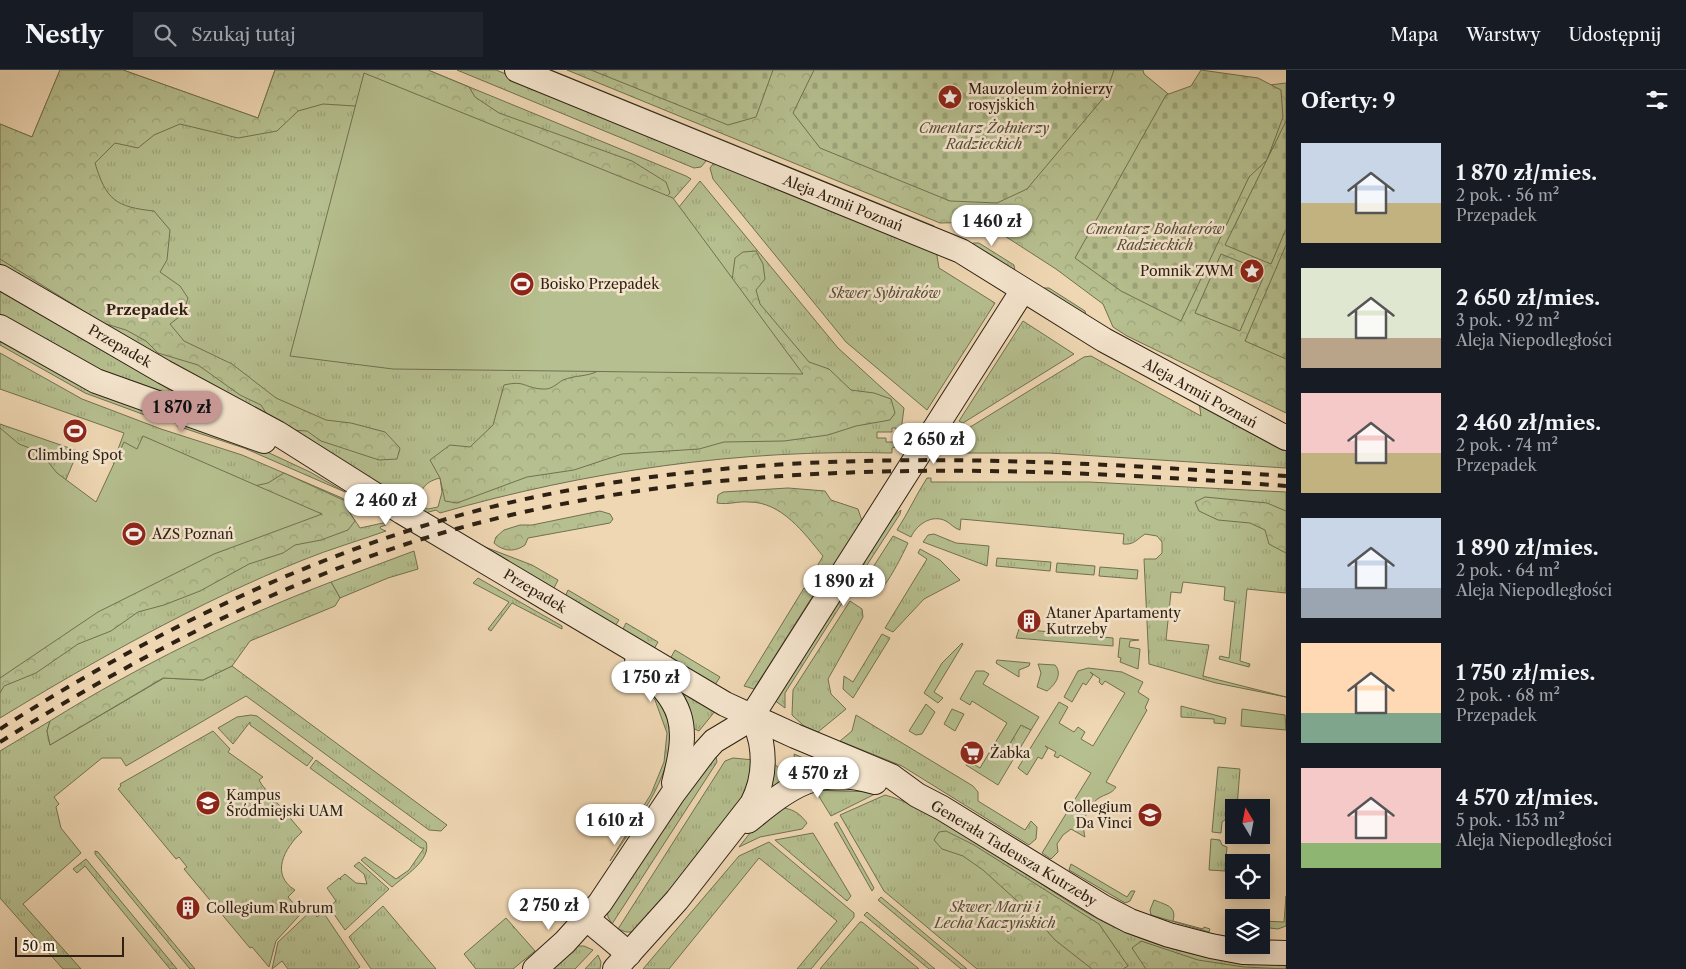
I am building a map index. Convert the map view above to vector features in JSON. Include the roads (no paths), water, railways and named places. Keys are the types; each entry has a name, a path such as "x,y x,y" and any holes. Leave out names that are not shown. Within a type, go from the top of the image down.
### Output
{"street":[{"name":"Aleja Armii Poznań","path":"517,70 961,251 1112,345 1286,438"},
{"name":"Przepadek","path":"0,277 164,372 277,433 317,461 726,704 754,717"},
{"path":"587,919 622,962 726,839 752,804 759,792 763,756 754,717 762,698 1023,290"},
{"name":"Przepadek","path":"0,327 96,381 242,432 295,456 317,461"},
{"path":"596,626 664,688 679,711 683,746 672,795"},
{"path":"534,969 587,919 672,795 714,741 754,717"},
{"name":"Generała Tadeusza Kutrzeby","path":"754,717 891,776 917,795 950,812 1103,907 1130,921 1169,935 1211,946 1243,952 1286,953"},
{"path":"726,839 791,788 804,782 825,777 852,775 917,795"}],"railway":[{"path":"0,729 122,656 251,592 317,564 384,539 452,517 521,500 616,482 711,470 807,463 902,460 1094,464 1286,476"},
{"path":"0,742 164,647 278,593 396,547 456,529 557,505 660,488 764,477 868,472 974,471 1079,473 1286,486"}],"place":[{"name":"Mauzoleum żołnierzy rosyjskich","path":"950,97"},
{"name":"Pomnik ZWM","path":"1252,271"},
{"name":"Boisko Przepadek","path":"522,284"},
{"name":"Climbing Spot","path":"75,431"},
{"name":"AZS Poznań","path":"134,534"},
{"name":"Ataner Apartamenty Kutrzeby","path":"1029,621"},
{"name":"Żabka","path":"972,753"},
{"name":"Kampus Śródmiejski UAM","path":"208,803"},
{"name":"Collegium Da Vinci","path":"1150,815"},
{"name":"Collegium Rubrum","path":"188,908"}],"district":[{"name":"Przepadek","path":"147,310"}],"park label":[{"name":"Cmentarz Żołnierzy Radzieckich","path":"984,136"},
{"name":"Cmentarz Bohaterów Radzieckich","path":"1155,238"},
{"name":"Skwer Sybiraków","path":"885,293"},
{"name":"Skwer Marii i Lecha Kaczyńskich","path":"995,916"}]}
